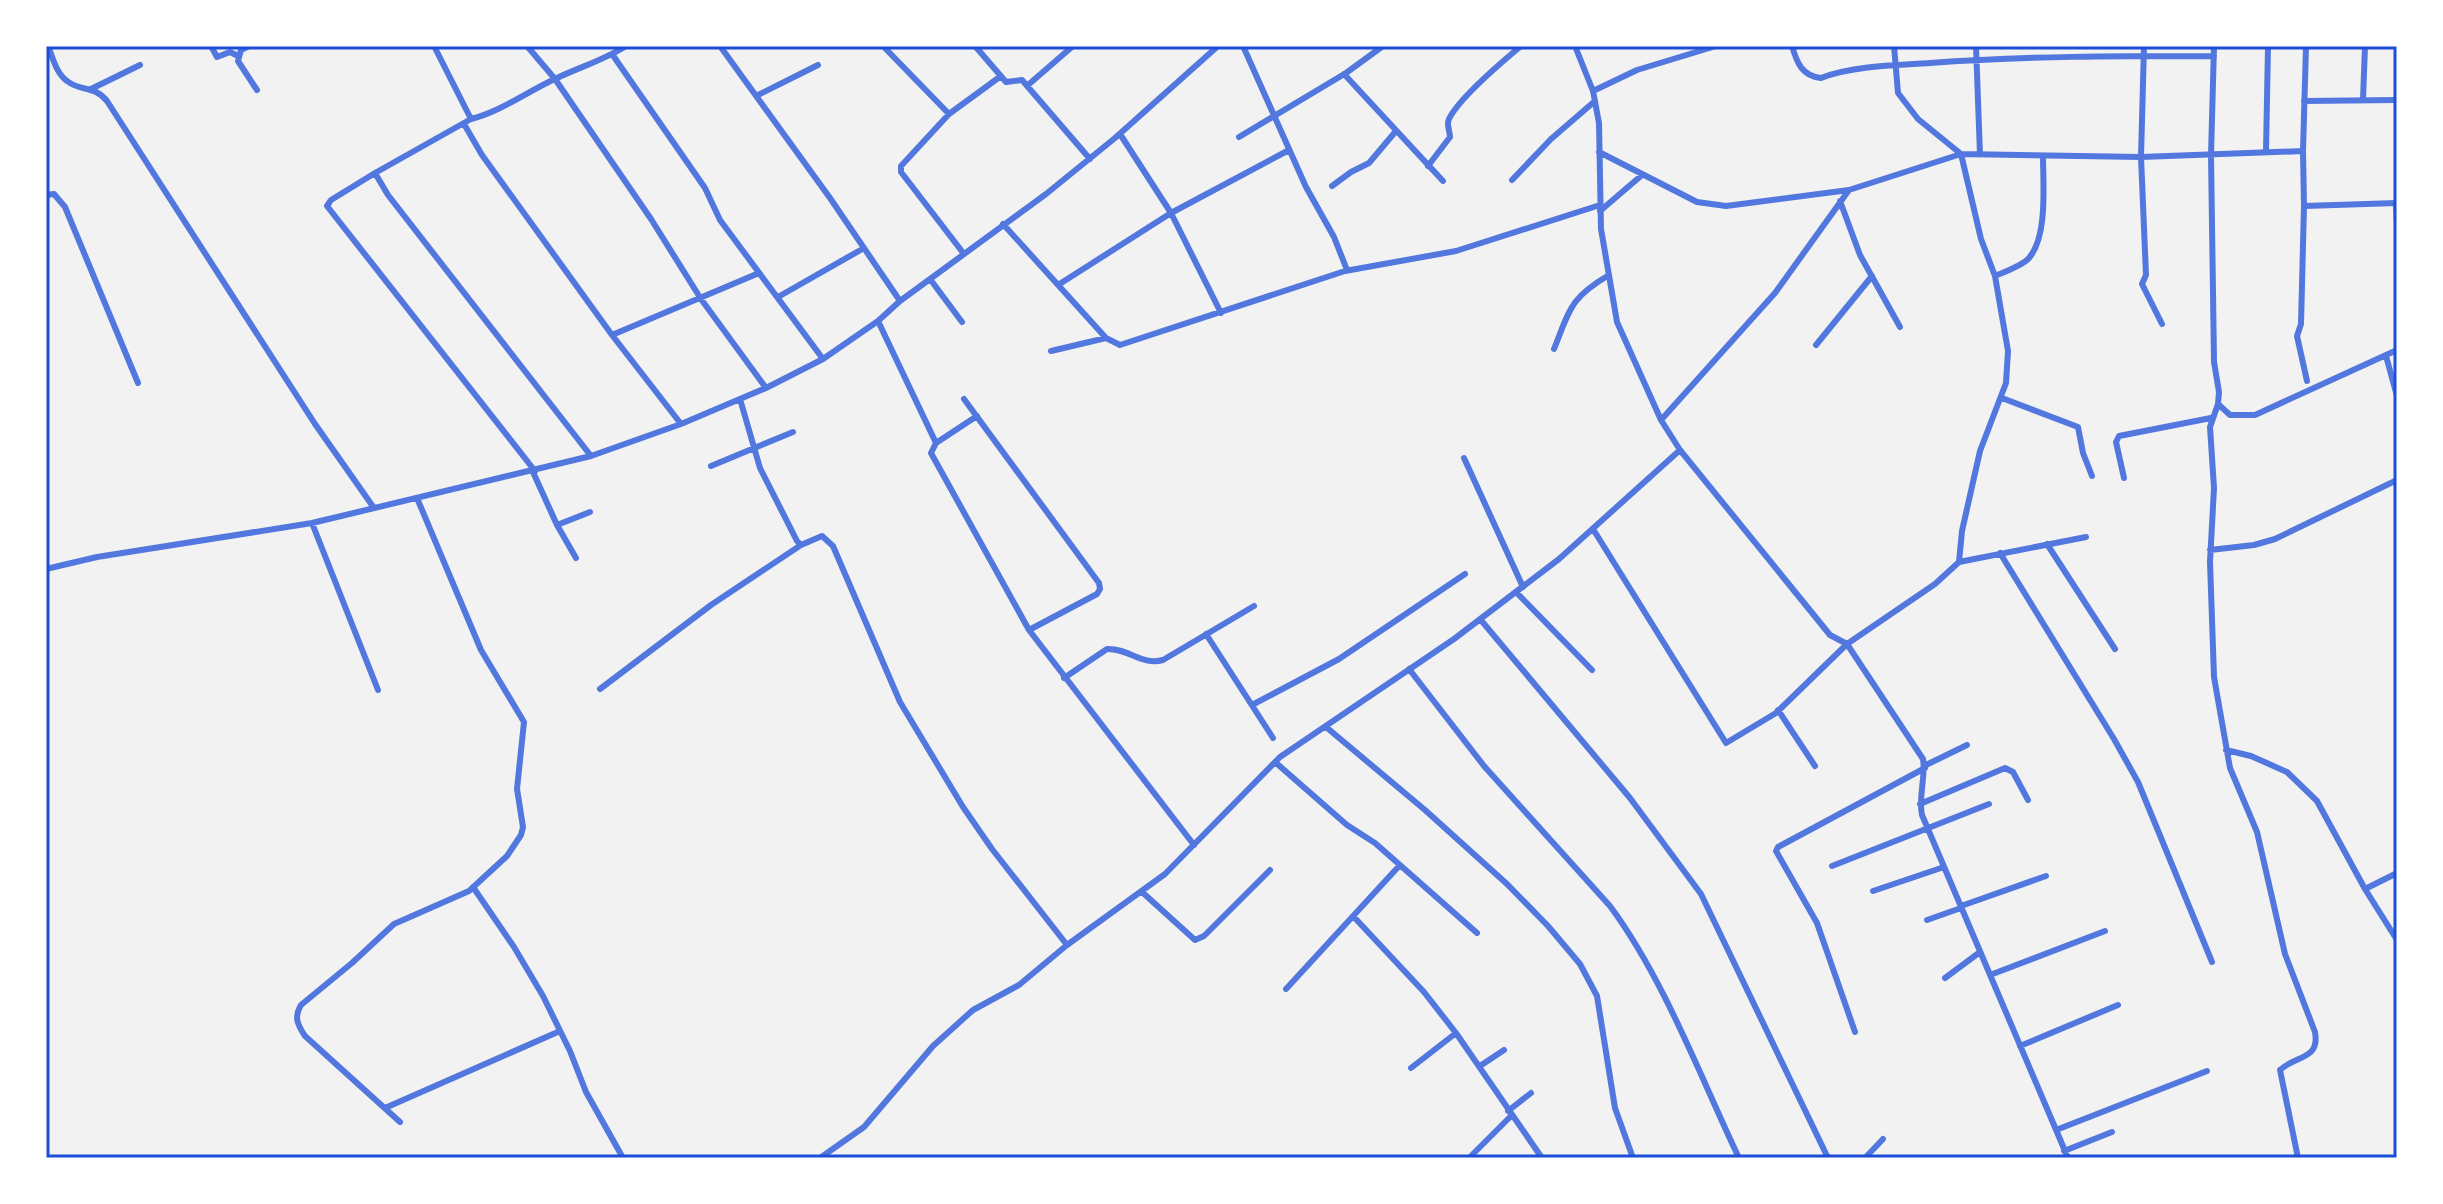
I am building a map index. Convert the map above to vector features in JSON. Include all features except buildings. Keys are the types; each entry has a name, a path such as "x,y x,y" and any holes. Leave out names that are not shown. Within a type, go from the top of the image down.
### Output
{"street":[{"path":"48,46 58,72 66,81 100,92 107,101 315,424 374,508"},
{"path":"211,46 217,57 230,52 238,56"},
{"path":"238,56 249,46"},
{"path":"434,46 471,119"},
{"path":"527,46 555,79 651,219 701,299 766,388"},
{"path":"576,558 557,525 534,471 327,206 331,200 375,173 471,119 486,115 626,46"},
{"path":"720,46 900,301"},
{"path":"883,46 949,114"},
{"path":"975,46 1009,83 1022,80 1028,85 1090,159"},
{"path":"1028,85 1073,46"},
{"path":"46,569 97,557 312,523 534,471 591,456 681,424 766,388 823,359 878,321 900,301 1046,194 1120,134 1218,46"},
{"path":"1243,46 1347,270"},
{"path":"1239,137 1344,74 1383,46"},
{"path":"1428,166 1450,137 1448,124 1453,114 1481,81 1521,46"},
{"path":"1575,46 1595,101 1601,229 1617,322 1661,420 1680,450 1830,635 1847,644 1923,759 1920,804 1927,829 2066,1154 2112,1132"},
{"path":"1593,91 1637,70 1716,46"},
{"path":"1792,46 1802,69 1811,77 1821,78 1894,65 1976,60 2052,56 2214,56"},
{"path":"1894,46 1898,93 1918,119 1961,154 1981,239 1995,276 2008,351 2006,383 1980,451 1962,531 1959,562"},
{"path":"1976,46 1980,155"},
{"path":"2017,46 2017,58"},
{"path":"2052,46 2052,56"},
{"path":"2144,46 2141,157 2146,275 2142,284 2162,324"},
{"path":"2214,46 2211,155 2214,362 2218,404 2211,418 2214,488 2210,550 2214,677 2230,768 2257,832 2285,954 2317,1042 2314,1049 2280,1070 2298,1158"},
{"path":"2266,151 2268,46"},
{"path":"2306,46 2301,324 2297,336 2307,381"},
{"path":"2363,100 2365,46"},
{"path":"612,54 705,188 720,220 823,359"},
{"path":"238,56 238,61 257,90"},
{"path":"91,89 140,65"},
{"path":"756,96 818,65"},
{"path":"1344,74 1443,181"},
{"path":"964,254 901,172 901,166 949,114 1001,76"},
{"path":"2304,101 2397,100"},
{"path":"1512,180 1551,139 1595,101"},
{"path":"464,124 482,155 612,335 681,424"},
{"path":"1332,186 1369,163 1396,131"},
{"path":"1120,134 1171,213 1221,313"},
{"path":"1058,285 1171,213 1289,150"},
{"path":"1599,152 1697,202 1726,206 1849,190 1961,154 2141,157 2303,151"},
{"path":"1995,276 2027,261 2038,240 2042,224 2043,156"},
{"path":"375,173 388,195 591,456"},
{"path":"1003,224 1106,338 1120,345 1347,270 1456,251 1600,208 1642,175"},
{"path":"1661,420 1775,293 1849,190"},
{"path":"46,195 54,194 65,207 138,383"},
{"path":"1840,201 1860,255 1900,327"},
{"path":"2304,206 2397,203 2397,224"},
{"path":"778,297 864,248"},
{"path":"612,335 759,273"},
{"path":"1554,349 1569,311 1581,293 1609,275"},
{"path":"1816,345 1872,276"},
{"path":"930,279 962,322"},
{"path":"878,321 936,443"},
{"path":"1051,351 1106,338"},
{"path":"2218,404 2230,415 2255,415 2397,350"},
{"path":"2386,356 2397,396"},
{"path":"2002,398 2078,427 2092,476"},
{"path":"740,399 760,468 801,545"},
{"path":"964,399 1099,583 1097,594 1029,630"},
{"path":"977,416 936,443 931,453 1029,630 1194,845"},
{"path":"2124,478 2116,442 2119,436 2211,418"},
{"path":"711,466 793,432"},
{"path":"820,1158 864,1127 933,1046 955,1025 985,1002 1019,985 1067,945 1142,892 1194,845 1275,762 1480,619 1559,559 1680,450"},
{"path":"1464,458 1519,589 1592,670"},
{"path":"2210,550 2254,545 2275,539 2397,480"},
{"path":"400,1122 305,1036 297,1021 297,1013 301,1005 394,924 473,887 507,856 523,827 517,789 524,722 481,650 417,498"},
{"path":"557,525 590,512"},
{"path":"312,523 378,690"},
{"path":"1593,529 1723,741 1730,743 1778,710 1847,644 1935,584 1959,562 2086,537"},
{"path":"600,689 711,605 801,545 822,536 833,546 900,702 977,828 1067,945"},
{"path":"2047,544 2115,649"},
{"path":"2000,553 2138,782 2212,962"},
{"path":"1252,705 1339,659 1465,574"},
{"path":"1064,678 1112,648 1154,663 1163,660 1254,606"},
{"path":"1480,619 1630,798 1701,894 1828,1158"},
{"path":"1206,634 1273,738"},
{"path":"1409,669 1484,766 1610,906 1632,936 1739,1158"},
{"path":"1778,710 1815,766"},
{"path":"1326,727 1507,884 1580,964 1597,996 1615,1108 1633,1158"},
{"path":"1855,1032 1817,923 1776,851 1778,847 1967,745"},
{"path":"2226,750 2251,756 2287,772 2308,792 2397,940"},
{"path":"1275,762 1347,825 1375,843 1477,933"},
{"path":"1920,804 2005,768 2013,772 2028,800"},
{"path":"1832,866 1989,804"},
{"path":"1286,989 1400,865"},
{"path":"1873,891 1944,867"},
{"path":"1142,892 1195,940 1204,936 1270,870"},
{"path":"2365,889 2397,873"},
{"path":"1927,920 2046,876"},
{"path":"473,887 514,947 560,1031 586,1092 623,1158"},
{"path":"1353,916 1424,992 1480,1066 1542,1158"},
{"path":"1990,975 2105,931"},
{"path":"1945,978 1980,952"},
{"path":"2020,1046 2118,1005"},
{"path":"385,1108 560,1031"},
{"path":"1411,1068 1456,1033"},
{"path":"1480,1066 1504,1050"},
{"path":"2056,1130 2207,1071"},
{"path":"1472,1155 1531,1093"},
{"path":"1865,1158 1883,1139"}]}
